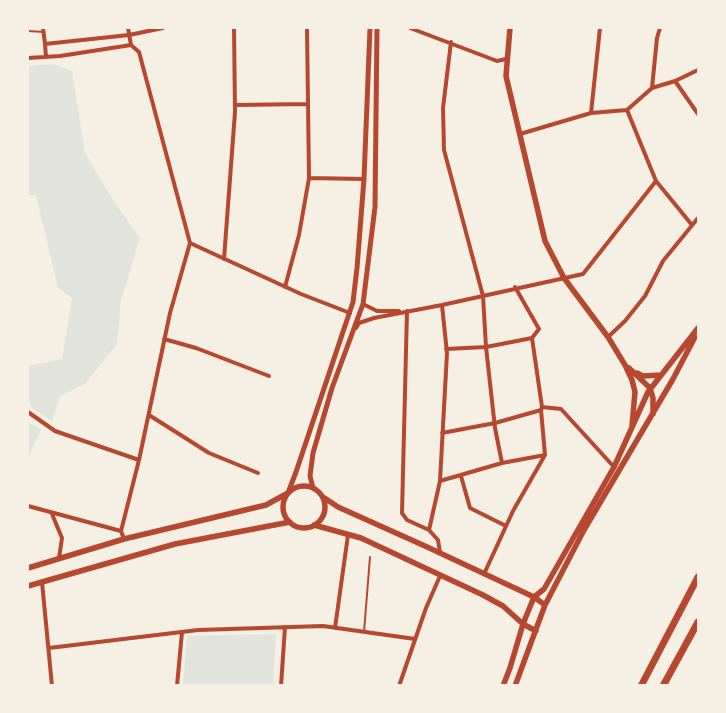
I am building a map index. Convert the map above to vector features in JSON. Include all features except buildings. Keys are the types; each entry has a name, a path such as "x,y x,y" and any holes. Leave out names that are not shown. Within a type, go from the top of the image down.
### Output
{"highway":[{"path":"641,686 698,577"},
{"path":"663,686 698,622"}],"main road":[{"path":"510,28 506,76 546,241 564,278 608,337 625,365 635,392 632,426"},
{"path":"503,686 523,624 534,597 544,589 614,467 650,388 698,329"},
{"path":"515,686 545,605 584,530 653,415 698,329"},
{"path":"625,365 643,376 661,375"},
{"path":"625,365 650,388 653,398 653,415"},
{"path":"634,386 645,398 653,398 665,393"},
{"path":"28,568 124,539 266,505 300,486 313,488 338,508 534,597 545,605"},
{"path":"288,493 285,499 284,511 290,522 302,528 314,525 319,521 325,510 323,497"},
{"path":"28,586 176,544 290,522"},
{"path":"314,525 361,538 503,606 523,624 536,631"}],"street":[{"path":"124,539 121,531 139,460 164,338 190,243 139,52 131,45 128,28"},
{"path":"45,44 129,35 163,28"},
{"path":"224,259 235,105 234,28"},
{"path":"285,287 299,235 309,178 307,28"},
{"path":"288,493 353,302 364,179 370,28"},
{"path":"313,488 310,468 313,453 332,388 363,304 375,206 377,28"},
{"path":"410,28 498,60 506,59"},
{"path":"592,113 600,28"},
{"path":"652,88 657,38 660,28"},
{"path":"43,30 46,57"},
{"path":"451,42 443,108 444,150 483,296 486,347 502,463"},
{"path":"28,58 131,45"},
{"path":"520,134 592,113 627,110 652,88 675,81 698,70"},
{"path":"675,81 698,114"},
{"path":"235,105 308,104"},
{"path":"627,110 656,181 692,225"},
{"path":"309,178 364,179"},
{"path":"353,331 359,323 365,320 583,274 656,181"},
{"path":"608,337 625,322 645,296 663,261 698,218"},
{"path":"190,243 285,287 350,313"},
{"path":"446,349 486,347 532,338 539,329 515,288"},
{"path":"363,304 376,311 406,311"},
{"path":"429,530 440,481 446,349 442,305"},
{"path":"406,311 402,513 407,520 429,530 438,540 440,553"},
{"path":"164,338 269,376"},
{"path":"484,574 506,526 545,455 532,338"},
{"path":"442,433 495,423 541,409 561,409 614,467"},
{"path":"28,412 55,431 139,460"},
{"path":"148,414 210,453 258,473"},
{"path":"440,481 502,463 545,455"},
{"path":"461,476 470,508 506,526"},
{"path":"28,506 121,531"},
{"path":"52,514 62,538 59,558"},
{"path":"335,628 348,535"},
{"path":"399,686 440,576"},
{"path":"42,582 52,686"},
{"path":"49,648 182,632 323,626 415,639"},
{"path":"281,686 285,627"},
{"path":"177,686 182,632"}],"lane":[{"path":"28,31 43,30"},
{"path":"364,632 370,557"}],"shaded area":[{"path":"54,64 72,71 85,153 113,200 140,238 121,300 117,344 85,384 60,396 52,421 32,408 28,401 28,366 62,359 72,298 58,288 36,195 28,195 28,66"},
{"path":"28,422 41,429 28,459"},
{"path":"276,634 273,685 183,685 187,636"}]}
